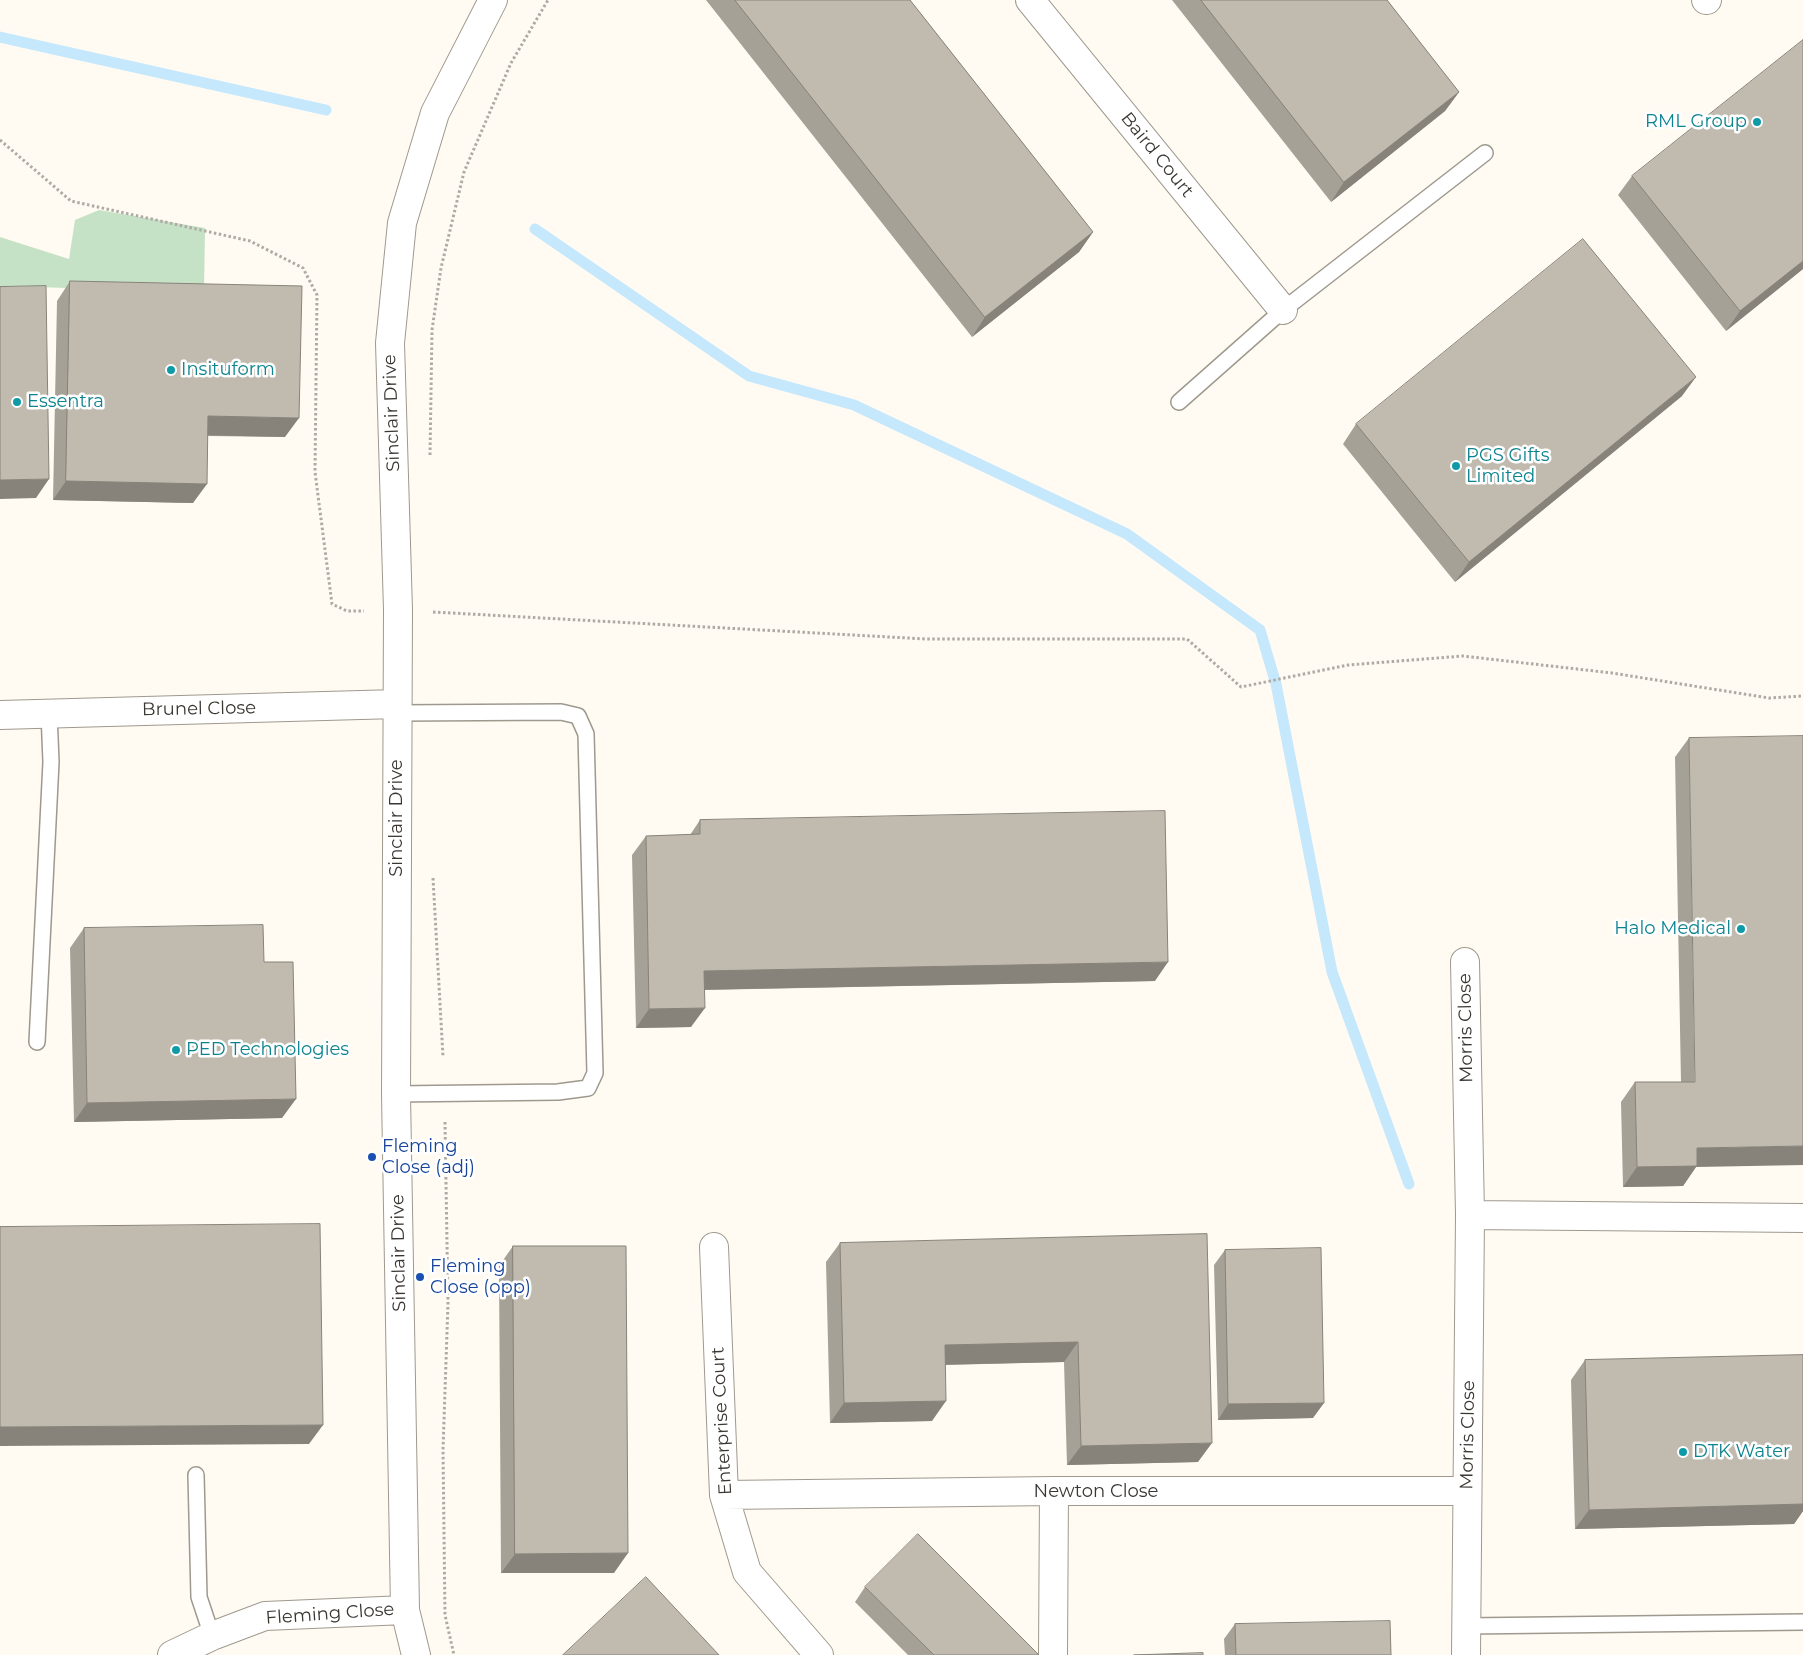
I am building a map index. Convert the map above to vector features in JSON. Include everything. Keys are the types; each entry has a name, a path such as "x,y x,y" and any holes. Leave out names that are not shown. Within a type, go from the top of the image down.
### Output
{"street":[{"name":"Sinclair Drive","path":"416,1655 405,1610 396,1094 398,610 390,343 402,223 435,113 492,0"},
{"name":"Baird Court","path":"1030,0 1283,310"},
{"name":"Brunel Close","path":"0,715 397,709"},
{"name":"Morris Close","path":"1464,962 1470,1215 1466,1655"},
{"path":"1470,1215 1803,1218"},
{"name":"Enterprise Court","path":"714,1247 724,1496 747,1572 819,1655"},
{"name":"Newton Close","path":"724,1496 1054,1492 1467,1491"},
{"path":"1053,1655 1054,1492"},
{"name":"Fleming Close","path":"172,1655 212,1636 264,1616 405,1610"}],"lane":[{"path":"1180,402 1283,310 1485,153"},
{"path":"396,1094 558,1092 588,1088 595,1073 586,734 578,716 561,712 397,709"},
{"path":"37,1042 51,762 49,713"},
{"path":"196,1475 198,1597 212,1636"},
{"path":"1466,1626 1803,1622"}],"path":[{"path":"430,455 432,330 440,268 464,172 511,63 548,0"},
{"path":"0,140 71,201 250,240 303,268 317,295 315,472 332,604 347,611 398,610 926,639 1187,640 1241,687 1348,664 1462,656 1612,674 1769,698 1803,696"},
{"path":"430,610 430,620"},
{"path":"433,871 434,919 444,1057"},
{"path":"444,1121 448,1303 443,1450 445,1605 454,1655"}],"green space":[{"path":"99,210 205,228 204,292 0,286 0,237 69,259 75,220"}],"building":[{"path":"735,0 910,0 1093,232 985,317"},
{"path":"1201,0 1387,0 1459,92 1344,182"},
{"name":"RML Group","path":"1803,40 1803,261 1740,311 1632,176"},
{"path":"1583,239 1696,377 1469,562 1356,424"},
{"name":"Insituform","path":"70,281 302,286 299,418 208,416 207,484 66,481"},
{"name":"Essentra","path":"46,286 49,479 0,480 0,287"},
{"name":"Halo Medical","path":"1803,736 1803,1146 1697,1148 1697,1166 1637,1167 1635,1082 1695,1082 1689,738"},
{"path":"1165,811 1168,962 704,971 705,1008 649,1009 646,836 700,834 700,820"},
{"name":"PED Technologies","path":"263,925 264,962 293,962 296,1099 87,1103 84,928"},
{"path":"320,1224 323,1425 0,1427 0,1227"},
{"path":"1207,1234 1212,1443 1081,1446 1078,1342 945,1345 946,1401 844,1403 840,1243"},
{"path":"513,1246 626,1246 628,1553 515,1554"},
{"path":"1321,1248 1324,1403 1228,1404 1225,1250"},
{"name":"DTK Water","path":"1803,1355 1803,1504 1589,1510 1585,1360"},
{"path":"918,1534 1039,1655 934,1655 865,1587"},
{"path":"646,1577 719,1655 563,1655"},
{"path":"1390,1621 1391,1655 1236,1655 1235,1624"},
{"path":"1203,1653 1203,1655 1134,1655"}],"waterway":[{"path":"0,37 326,110"},
{"path":"535,229 749,376 854,405 1127,534 1260,630 1276,684 1332,972 1409,1184"}],"place":[{"name":"RML Group","path":"1757,122"},
{"name":"Insituform","path":"171,370"},
{"name":"Essentra","path":"17,402"},
{"name":"PGS Gifts Limited","path":"1456,466"},
{"name":"Halo Medical","path":"1741,929"},
{"name":"PED Technologies","path":"176,1050"},
{"name":"Fleming Close (adj)","path":"372,1157"},
{"name":"Fleming Close (opp)","path":"420,1277"},
{"name":"DTK Water","path":"1683,1452"}]}
